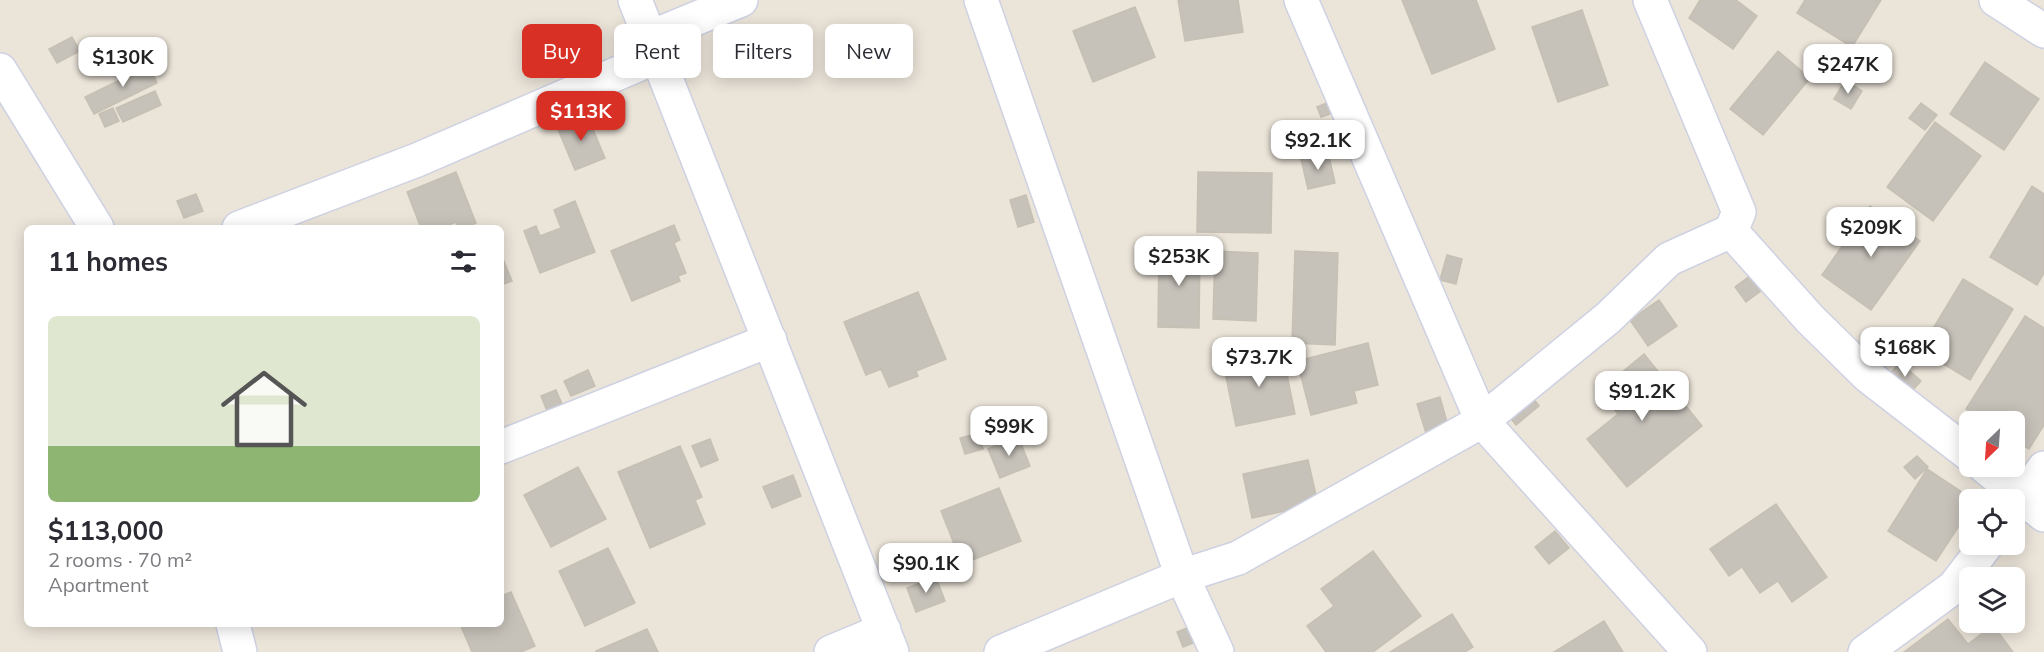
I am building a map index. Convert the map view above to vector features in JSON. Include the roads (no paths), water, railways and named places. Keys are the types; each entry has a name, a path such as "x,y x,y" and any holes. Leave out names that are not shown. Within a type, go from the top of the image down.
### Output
{"street":[{"path":"634,0 644,24"},
{"path":"696,24 741,0"},
{"path":"981,0 1182,576 1217,652"},
{"path":"1301,0 1482,421 1690,652"},
{"path":"1001,652 1182,576 1238,558 1482,421 1608,318 1669,259 1731,231 1739,212 1650,0"},
{"path":"1996,0 2044,31"},
{"path":"247,225 417,160 614,65"},
{"path":"0,70 95,225"},
{"path":"667,78 888,641 831,652"},
{"path":"1731,231 1810,319 1868,376 1959,446"},
{"path":"504,446 770,340"},
{"path":"1996,477 2028,507 2044,468"},
{"path":"1865,652 1954,587 1979,555"},
{"path":"234,627 240,652"}]}
